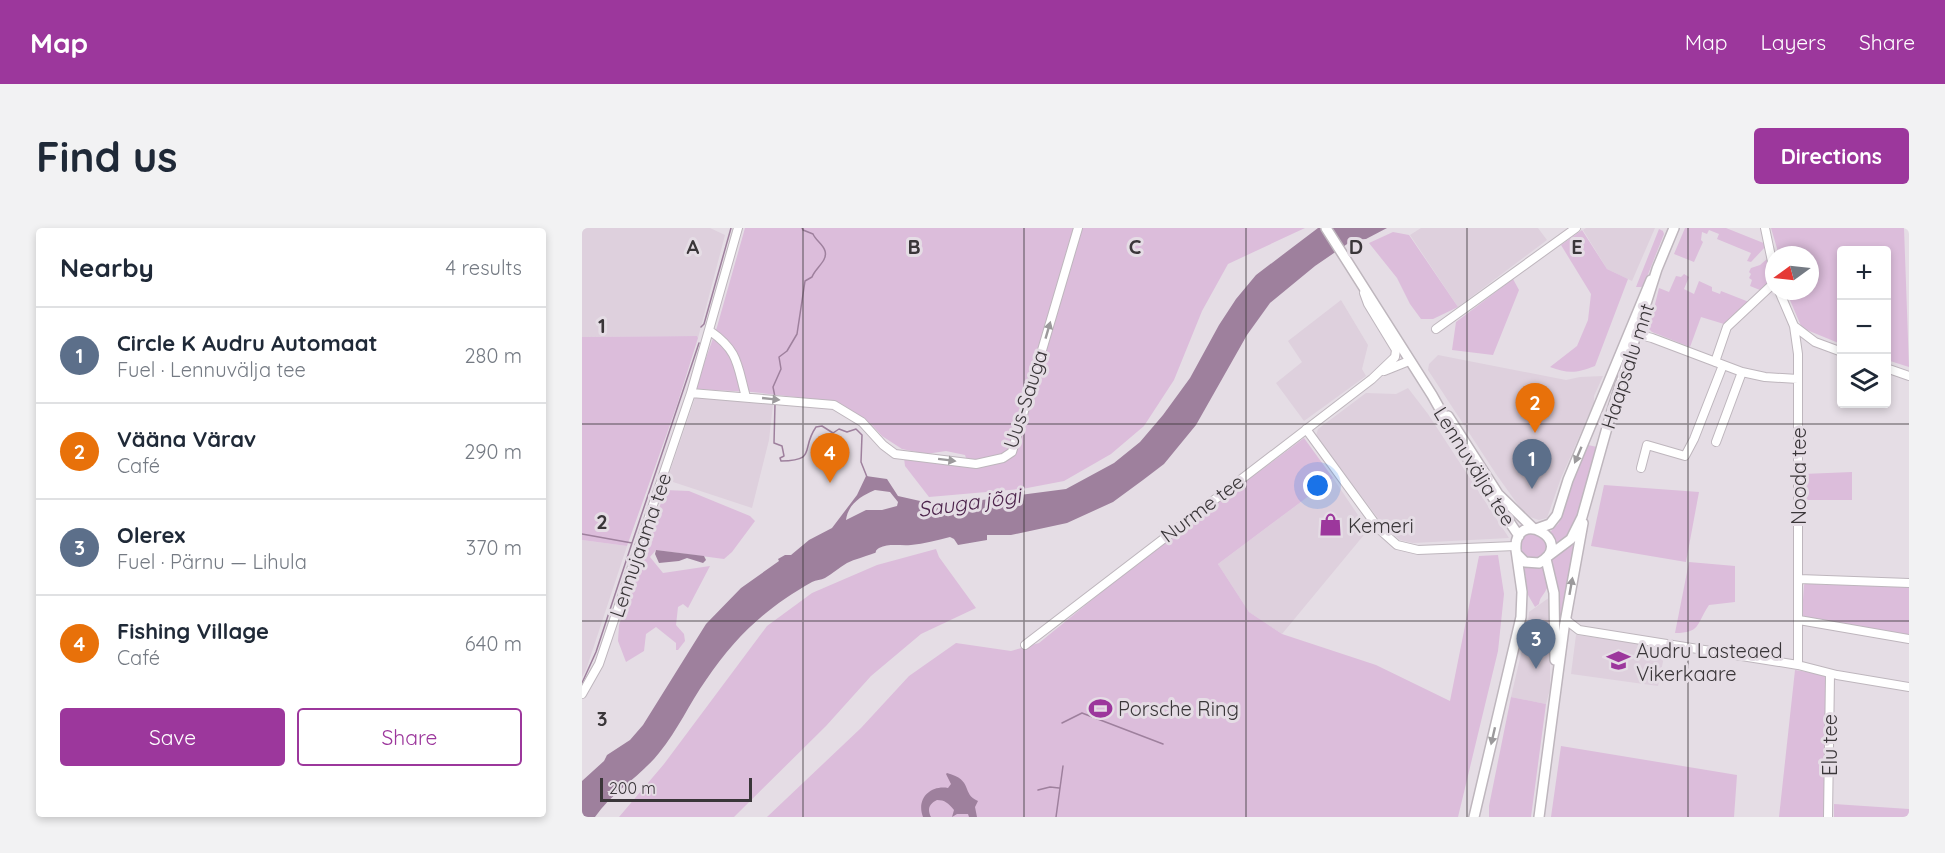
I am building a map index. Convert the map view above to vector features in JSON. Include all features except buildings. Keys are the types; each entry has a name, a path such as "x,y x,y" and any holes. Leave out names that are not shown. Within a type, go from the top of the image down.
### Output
{"main road":[{"name":"Lennuvälja tee","path":"1326,228 1431,395 1473,468 1518,536"},
{"name":"Haapsalu mnt","path":"1586,506 1637,325 1652,291 1657,269 1674,228"},
{"path":"1474,817 1521,617 1522,592 1516,550 1518,536 1526,530 1548,526 1555,519 1568,480 1637,325 1642,297 1657,269"},
{"name":"Lennuvälja tee","path":"1431,395 1458,428 1498,494 1534,529"},
{"path":"1516,550 1523,561 1529,564 1539,563 1571,539 1586,506"},
{"path":"1539,817 1556,685 1586,506"},
{"path":"1534,529 1544,532 1550,540 1551,550 1546,558 1554,599 1556,685"},
{"path":"1479,799 1480,817"}],"street":[{"name":"Lennujaama tee","path":"582,694 599,664 691,393 738,228"},
{"name":"Uus-Sauga","path":"691,393 834,405 862,422 883,446 895,454 976,464 1004,458 1012,453 1078,228"},
{"path":"1437,329 1576,228"},
{"path":"1765,228 1769,246"},
{"path":"1362,288 1368,304 1396,350 1395,357 1408,358"},
{"path":"1641,468 1647,445 1685,456 1694,439 1719,363 1727,327 1765,291"},
{"name":"Nooda tee","path":"1783,300 1794,326 1797,348 1798,665"},
{"path":"1637,325 1646,337 1742,372 1765,377 1798,379"},
{"path":"1794,326 1815,342 1837,350"},
{"path":"710,331 725,341 734,352 746,397"},
{"path":"1797,348 1805,342 1815,342"},
{"name":"Nurme tee","path":"1025,645 1380,373 1395,357"},
{"name":"Nurme tee","path":"1380,373 1408,358"},
{"path":"1891,369 1909,376"},
{"path":"1716,442 1742,372"},
{"path":"1306,429 1379,529 1397,544 1418,550 1516,550"},
{"path":"1799,579 1909,583"},
{"path":"1566,620 1579,630 1798,665 1830,674 1909,687"},
{"path":"1799,620 1909,639"},
{"path":"1563,640 1579,630"},
{"name":"Elu tee","path":"1828,817 1830,674"}],"shaded area":[{"path":"582,228 710,228 725,235 698,338 697,336 582,337"},
{"path":"745,228 1305,228 1228,264 1202,311 1174,380 1144,426 1111,454 1064,481 1022,489 929,497 905,466 904,458 968,464 965,455 946,451 926,454 902,449 843,405 814,399 752,392 695,389 717,327"},
{"path":"1421,228 1538,228 1547,240 1458,307 1410,235"},
{"path":"1586,228 1655,228 1632,281 1607,269 1583,230"},
{"path":"1685,228 1726,228 1766,244 1751,262 1747,261 1751,253 1717,239 1719,234 1709,230 1707,234 1702,232 1703,242 1694,262 1674,254"},
{"path":"1771,228 1904,228 1909,367 1891,361 1891,246 1837,246 1837,342 1802,328 1790,300 1819,300 1819,246 1776,246"},
{"path":"1659,229 1664,234 1643,287 1636,287"},
{"path":"1582,230 1607,269 1628,279 1595,366 1567,372 1550,367 1577,346 1588,320 1591,294 1561,245"},
{"path":"1393,232 1409,235 1458,307 1433,319 1421,319 1410,304 1397,278 1369,243"},
{"path":"1765,261 1765,287 1760,290 1750,286 1752,280 1749,278 1751,274 1749,272 1751,268"},
{"path":"1684,274 1689,277 1684,289 1694,294 1699,281 1712,287 1712,291 1720,294 1721,291 1749,302 1724,324 1701,317 1690,347 1649,329 1659,288 1669,292 1676,276 1681,277"},
{"path":"1513,279 1519,290 1493,355 1452,350 1456,322"},
{"path":"1341,300 1368,345 1362,369 1366,376 1304,421 1276,383 1302,362 1288,341"},
{"path":"697,336 677,405 627,546 582,540 582,337"},
{"path":"1438,355 1566,380 1603,376 1547,518 1539,520 1530,517 1521,509 1496,474 1428,370 1429,364"},
{"path":"1408,388 1428,414 1509,538 1413,543 1400,540 1383,525 1316,436 1318,429 1366,393 1396,394"},
{"path":"696,395 773,404 769,440 752,508 667,480"},
{"name":"Porsche Ring","path":"1304,438 1333,478 1218,564 1249,612 1282,634 1376,665 1450,701 1479,556 1498,555 1504,594 1498,651 1458,817 767,817 861,728 909,676 956,643 1011,651 1039,643 1137,563"},
{"path":"1588,445 1597,447 1579,516 1570,535 1554,550 1549,533 1559,523"},
{"path":"1852,472 1852,500 1804,500 1803,474"},
{"path":"1333,478 1368,530 1282,634 1249,612 1218,564"},
{"path":"1604,485 1699,492 1686,562 1591,546"},
{"path":"665,490 689,491 750,516 755,521 724,559 656,550 650,557 663,573 710,566 688,608 683,604 678,607 676,625 684,634 685,641 678,650 676,650 676,643 656,627 646,634 644,651 626,662 618,641 619,625"},
{"path":"1533,532 1543,536 1547,546 1543,556 1533,560 1523,556 1519,546 1523,536"},
{"path":"1576,537 1558,641 1550,564 1551,560"},
{"path":"582,540 627,546 582,677"},
{"path":"936,549 939,557 976,608 921,634 871,676 826,726 734,817 619,817 664,764 767,626 812,593 877,565"},
{"path":"1689,562 1735,566 1735,602 1709,605 1694,629 1675,633"},
{"path":"1524,565 1541,565 1547,581 1547,587 1539,604 1535,607 1528,595"},
{"path":"1817,581 1817,584 1827,585 1828,582 1909,586 1909,635 1804,617 1802,614 1804,585 1806,582"},
{"path":"1550,597 1550,689 1546,704 1511,697 1529,612"},
{"name":"Audru Lasteaed Vikerkaare","path":"1576,635 1666,647 1658,686 1571,674"},
{"path":"1795,670 1827,675 1824,817 1779,817"},
{"path":"1511,697 1546,704 1531,817 1489,817 1489,806"},
{"path":"1561,746 1737,775 1734,817 1551,817"},
{"path":"1834,804 1909,809 1909,817 1834,817"}],"water":[{"name":"Sauga jõgi","path":"1318,228 1387,228 1366,239 1353,240 1315,266 1270,303 1247,335 1196,425 1164,464 1113,502 1067,523 1011,535 987,535 987,540 958,545 950,537 926,543 883,546 876,552 847,563 825,578 812,582 795,592 753,624 717,664 652,762 610,799 595,817 582,817 582,781 604,761 607,755 630,740 643,725 706,624 741,588 779,561 778,559 791,555 809,540 832,528 857,495 866,476 887,479 898,496 929,503 974,501 1066,489 1114,463 1140,442 1190,378 1219,325 1236,299 1256,275","holes":["875,490 890,492 898,502 897,506 882,510 866,510 846,520 849,509 860,498"]},
{"path":"656,550 704,556 706,560 703,563 687,558 659,563 655,554"},
{"path":"947,773 961,779 970,795 978,801 975,807 977,817 957,814 952,817 954,810 944,801 937,800 930,807 931,817 923,817 921,804 926,795 936,789 948,788 951,784"}],"waterway":[{"path":"701,327 704,324 731,228"},
{"path":"775,397 773,387 781,369 779,357 787,351 797,334 805,281 812,277 825,255 824,249 813,234 802,228"},
{"path":"582,534 632,543 699,343"},
{"path":"775,404 774,443 782,446 784,456 780,458 781,461 804,456 816,427 822,426 833,433 839,429 847,432 856,429 862,435 861,462 867,477"},
{"path":"582,683 596,652 632,543"},
{"path":"1062,723 1082,713 1163,744"},
{"path":"1056,817 1063,766"},
{"path":"1038,790 1050,787 1059,788"}],"place":[{"name":"Vääna Värav","path":"1535,433"},
{"name":"Fishing Village","path":"830,483"},
{"name":"Circle K Audru Automaat","path":"1532,489"},
{"name":"Kemeri","path":"1330,525"},
{"name":"Audru Lasteaed Vikerkaare","path":"1618,661"},
{"name":"Olerex","path":"1536,669"},
{"name":"Porsche Ring","path":"1100,708"}]}
